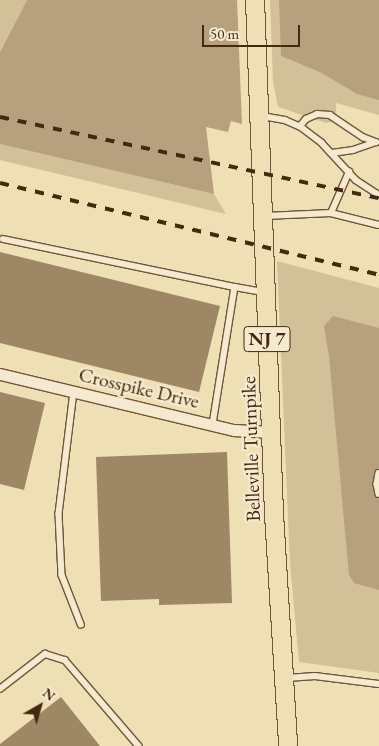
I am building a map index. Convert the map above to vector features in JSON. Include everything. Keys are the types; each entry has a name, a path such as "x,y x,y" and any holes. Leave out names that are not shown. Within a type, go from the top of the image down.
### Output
{"main road":[{"name":"Belleville Turnpike","path":"255,0 271,432 288,746"}],"street":[{"name":"Crosspike Drive","path":"0,374 245,432 271,432"}],"lane":[{"path":"300,126 306,118 317,114 330,115 363,137 377,143"},
{"path":"260,115 285,120 300,126 322,143 349,172 379,195"},
{"path":"332,153 377,143"},
{"path":"330,213 349,172"},
{"path":"263,216 330,213 379,225"},
{"path":"3,238 266,292"},
{"path":"213,425 236,286"},
{"path":"74,392 60,523 62,575 81,624"},
{"path":"379,473 379,494"},
{"path":"0,689 45,654 65,660 139,746"},
{"path":"284,678 315,676 379,684"}],"shaded area":[{"path":"0,0 27,0 0,52"},
{"path":"27,0 237,0 242,124 231,121 228,132 206,127 214,194 0,144 0,52"},
{"path":"270,0 379,0 379,115 336,103 336,121 326,123 278,107 273,82"},
{"path":"279,0 379,0 379,100 357,94 322,73 281,56"},
{"path":"0,144 214,194 226,214 0,160"},
{"path":"277,261 379,288 379,673 299,662 290,563"},
{"path":"333,316 379,328 379,590 354,583 349,575 329,356 324,326"}],"building":[{"path":"0,252 220,306 199,392 0,343"},
{"path":"0,392 45,403 24,490 0,484"},
{"path":"227,452 232,603 159,605 159,599 101,601 96,457"},
{"path":"61,697 100,746 0,746 0,744"}],"railway":[{"path":"0,117 379,198"},
{"path":"0,183 379,275"}]}
